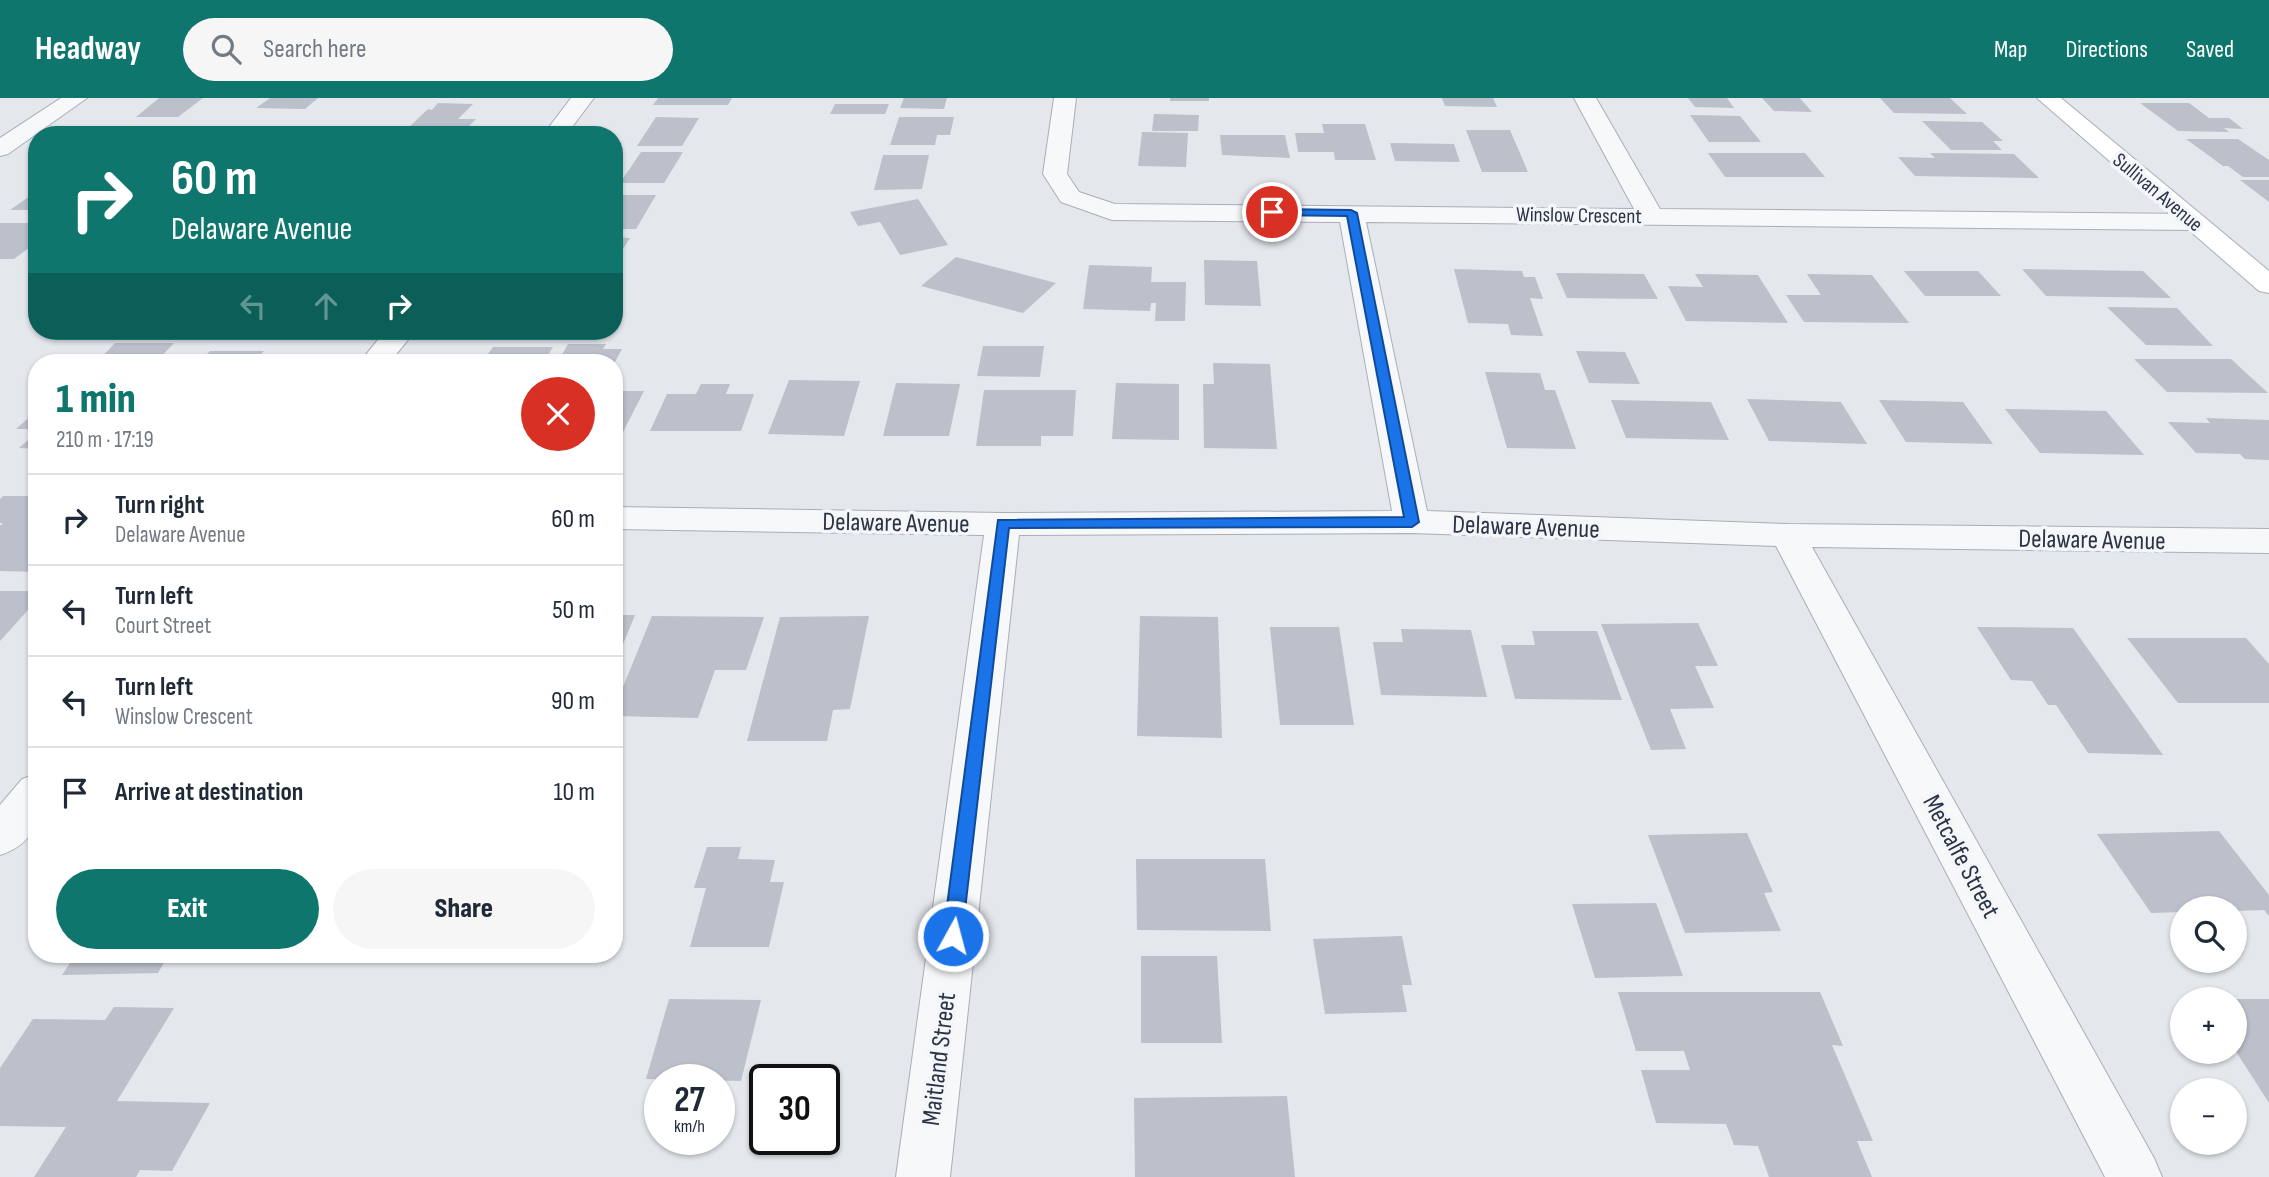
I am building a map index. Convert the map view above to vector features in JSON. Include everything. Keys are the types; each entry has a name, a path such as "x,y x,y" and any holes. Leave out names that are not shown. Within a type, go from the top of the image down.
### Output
{"street":[{"path":"34,126 76,98"},
{"path":"561,126 583,98"},
{"name":"Winslow Crescent","path":"1065,98 1055,174 1070,197 1112,212 2194,222"},
{"path":"1585,98 1651,216"},
{"name":"Sullivan Avenue","path":"2048,98 2269,285"},
{"path":"0,149 28,130"},
{"path":"1351,213 1412,522"},
{"path":"381,354 393,340"},
{"name":"Delaware Avenue","path":"623,518 1003,524 1412,522 1788,535 2269,541"},
{"name":"Maitland Street","path":"923,1177 1003,524"},
{"name":"Metcalfe Street","path":"1788,535 2135,1177"},
{"path":"0,837 28,802"}],"building":[{"path":"159,98 203,98 178,117 136,117"},
{"path":"270,98 318,98 305,109 256,108"},
{"path":"658,98 732,98 728,105 653,105"},
{"path":"904,98 947,98 944,109 900,108"},
{"path":"1170,98 1209,98 1209,101 1170,101"},
{"path":"1442,98 1493,98 1497,107 1445,106"},
{"path":"1688,98 1727,98 1734,108 1695,107"},
{"path":"1762,98 1800,98 1812,112 1774,111"},
{"path":"1880,98 1950,98 1967,114 1894,113"},
{"path":"438,103 473,104 458,119 476,119 469,126 410,126 428,109 432,110"},
{"path":"2140,103 2189,103 2209,118 2229,118 2243,129 2224,128 2229,132 2178,131"},
{"path":"835,104 889,104 885,114 830,114"},
{"path":"1154,114 1199,115 1198,131 1152,131"},
{"path":"1690,115 1740,116 1761,142 1709,142"},
{"path":"656,117 699,118 682,146 637,146"},
{"path":"899,117 954,117 950,135 937,135 935,145 890,145"},
{"path":"1922,121 1982,122 2003,141 1993,141 2002,150 1951,150"},
{"path":"1322,124 1365,124 1376,160 1335,160 1334,152 1298,152 1295,133 1324,133"},
{"path":"1466,130 1510,130 1528,172 1482,172"},
{"path":"1142,132 1188,133 1186,167 1138,166"},
{"path":"1220,135 1285,135 1290,158 1222,155"},
{"path":"2186,139 2238,139 2269,160 2269,177 2243,177"},
{"path":"1390,143 1454,144 1460,162 1395,161"},
{"path":"641,152 683,152 664,183 623,183 623,179"},
{"path":"1708,153 1805,153 1825,177 1725,177"},
{"path":"1930,153 2014,154 2039,178 1915,176 1898,157 1935,158"},
{"path":"883,155 929,155 922,189 874,190"},
{"path":"2240,180 2269,180 2269,202"},
{"path":"623,195 656,195 636,229 623,229"},
{"path":"28,197 28,210 10,210"},
{"path":"918,199 948,245 900,255 880,222 858,226 850,212"},
{"path":"0,223 28,223 28,249 14,259 0,259"},
{"path":"623,238 630,238 623,249"},
{"path":"956,257 1056,283 1023,313 921,286"},
{"path":"1204,260 1257,261 1261,306 1205,305"},
{"path":"1089,265 1152,267 1151,282 1186,282 1185,321 1155,321 1156,303 1151,303 1150,311 1083,309"},
{"path":"1454,269 1522,271 1524,277 1535,277 1543,299 1530,298 1543,336 1511,335 1508,324 1468,323"},
{"path":"2022,269 2143,271 2171,298 2046,296"},
{"path":"1904,271 1978,271 2001,296 1925,296"},
{"path":"1556,273 1644,274 1658,299 1567,298"},
{"path":"1695,274 1758,275 1788,323 1686,321 1668,286 1703,287"},
{"path":"1807,274 1872,275 1909,323 1804,322 1786,295 1821,295"},
{"path":"2107,307 2177,308 2213,346 2146,345"},
{"path":"115,343 174,343 164,354 105,354"},
{"path":"568,344 606,344 603,349 622,349 619,354 562,354"},
{"path":"983,346 1044,346 1040,377 977,376"},
{"path":"493,347 553,347 549,354 488,354"},
{"path":"210,351 264,351 261,354 207,354"},
{"path":"1576,351 1625,352 1640,384 1589,383"},
{"path":"2134,359 2231,359 2268,393 2167,392"},
{"path":"1213,363 1270,364 1277,449 1204,448 1203,384 1214,384"},
{"path":"1485,372 1540,373 1545,390 1555,390 1576,449 1507,448"},
{"path":"789,380 860,381 844,436 768,434"},
{"path":"896,383 960,384 949,436 883,436"},
{"path":"1116,383 1179,384 1179,440 1112,439"},
{"path":"701,384 730,384 726,394 754,394 741,431 650,431 667,394 696,394"},
{"path":"984,390 1076,390 1073,436 1041,436 1041,446 976,446"},
{"path":"623,391 644,391 623,432"},
{"path":"1747,399 1841,402 1867,444 1769,441"},
{"path":"1611,400 1711,402 1729,440 1626,438"},
{"path":"1879,400 1963,402 1993,444 1906,442"},
{"path":"2005,409 2106,411 2144,455 2040,453"},
{"path":"28,418 28,429 16,429"},
{"path":"2206,418 2269,420 2269,460 2245,459 2240,454 2196,453 2168,422 2210,423"},
{"path":"28,440 28,448 19,448"},
{"path":"3,496 28,496 28,572 0,571 0,526 3,523 0,523 0,499"},
{"path":"0,591 28,591 28,610 0,641"},
{"path":"623,615 635,615 623,644"},
{"path":"652,616 764,617 746,670 715,670 698,718 623,716 623,687"},
{"path":"869,616 850,709 833,710 827,741 747,741 780,617"},
{"path":"1140,616 1218,617 1222,738 1137,736"},
{"path":"1698,623 1718,666 1695,666 1714,708 1670,709 1686,749 1651,750 1601,624"},
{"path":"1270,627 1339,627 1354,725 1280,725"},
{"path":"1977,627 2073,628 2163,755 2088,753 2056,705 2048,705 2032,681 2011,680"},
{"path":"1401,629 1471,630 1487,697 1381,695 1373,642 1403,642"},
{"path":"1532,631 1597,631 1622,700 1515,699 1501,645 1535,645"},
{"path":"2127,638 2246,638 2269,664 2269,703 2178,703"},
{"path":"2219,831 2269,895 2269,916 2264,910 2247,911 2247,896 2170,896 2170,912 2151,913 2097,834"},
{"path":"1747,833 1773,892 1764,893 1781,931 1685,933 1648,835"},
{"path":"707,847 741,847 738,859 775,860 770,882 784,882 769,947 690,947 706,888 694,888"},
{"path":"1136,859 1265,859 1271,931 1137,930"},
{"path":"1656,903 1683,976 1595,978 1572,904"},
{"path":"1402,936 1412,985 1402,985 1407,1012 1325,1014 1313,939"},
{"path":"1141,956 1217,956 1222,1043 1141,1043"},
{"path":"70,963 164,963 158,973 62,975"},
{"path":"1618,992 1820,992 1843,1046 1832,1045 1873,1141 1857,1141 1872,1177 1769,1177 1758,1146 1734,1145 1726,1124 1656,1123 1641,1070 1690,1070 1684,1051 1636,1051"},
{"path":"669,999 761,1000 741,1081 735,1081 735,1064 650,1064"},
{"path":"2247,999 2269,999 2269,1103 2244,1064 2247,1064"},
{"path":"114,1007 174,1008 117,1101 210,1103 172,1171 140,1170 136,1177 34,1177 66,1127 0,1126 0,1068 33,1019 105,1020"},
{"path":"1287,1096 1295,1177 1135,1177 1134,1098"}],"route":[{"path":"953,936 1003,524 1412,522 1351,213 1272,212"}]}
